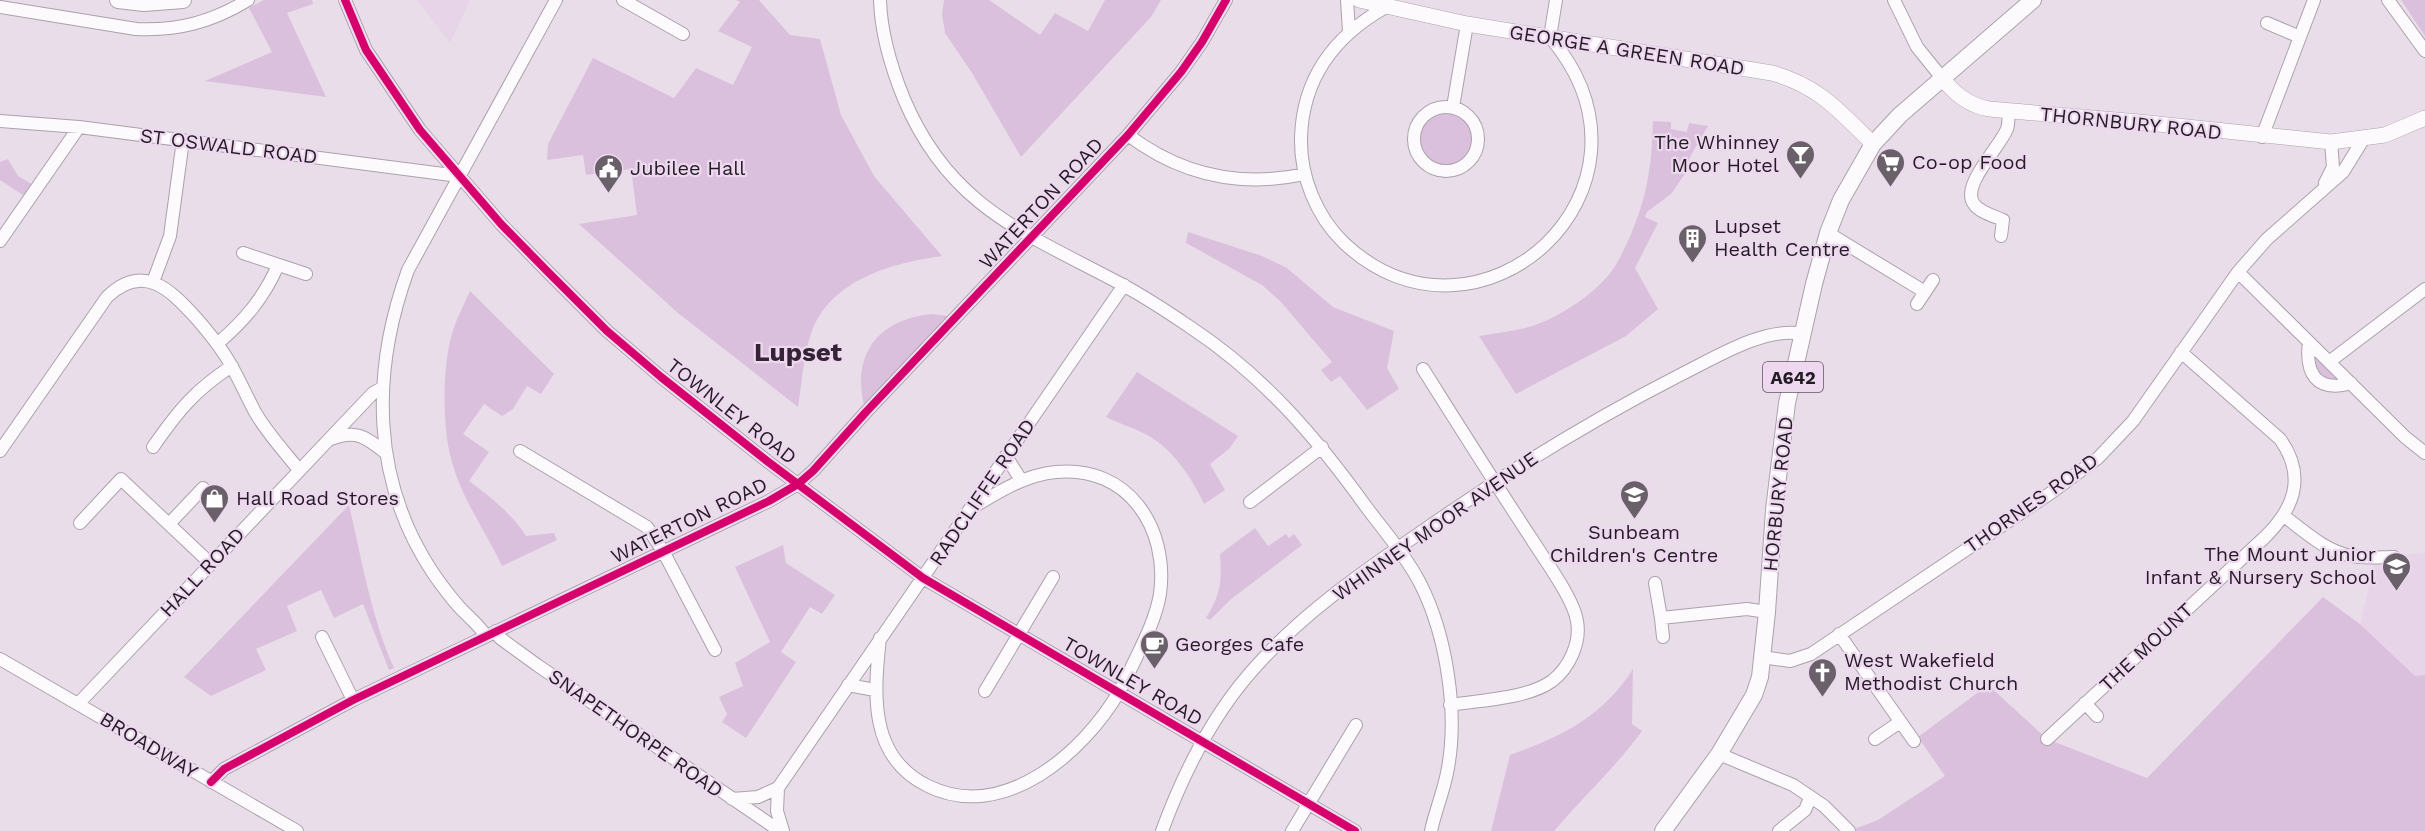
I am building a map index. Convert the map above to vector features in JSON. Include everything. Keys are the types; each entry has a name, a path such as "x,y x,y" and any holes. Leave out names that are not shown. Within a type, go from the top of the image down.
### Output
{"highway":[{"path":"118,0 144,3 183,0"},
{"name":"HORBURY ROAD","path":"1664,831 1719,754 1754,695 1760,677 1774,510 1787,403 1828,233 1841,200 1873,144 1900,115 2033,0"}],"main road":[{"name":"GEORGE A GREEN ROAD","path":"1359,0 1467,24 1792,78 1815,90 1873,144"},
{"name":"THORNBURY ROAD","path":"1942,78 1953,91 1977,106 2262,137 2331,142"},
{"path":"2331,142 2385,135 2425,118"}],"street":[{"path":"0,7 155,30 193,25 213,19 248,0"},
{"name":"TOWNLEY ROAD","path":"345,0 361,40 377,69 420,130 459,176 501,224 607,331 680,392 923,578 1355,831"},
{"name":"SNAPETHORPE ROAD","path":"556,0 408,270 394,307 385,348 382,388 386,453 395,492 418,548 448,593 481,628 500,638 781,831"},
{"path":"622,0 682,34"},
{"path":"880,0 884,42 910,111 930,146 958,184 998,218 1124,285 1191,327 1243,367 1276,396 1322,447 1398,548 1420,583 1431,609 1444,654 1450,705 1447,772 1431,831"},
{"name":"WATERTON ROAD","path":"211,782 224,769 352,700 769,501 798,484 813,471 1128,135 1181,72 1202,42 1226,0"},
{"path":"1347,0 1349,32"},
{"path":"1386,7 1349,32 1331,51 1317,73 1307,97 1302,131 1301,149 1305,174 1312,197 1324,218 1355,252 1374,266 1396,276 1418,282 1454,284 1488,278 1510,270 1530,257 1549,242 1564,225 1585,183 1592,136 1589,113 1575,71 1550,37 1556,0"},
{"path":"1894,0 1917,47 1942,78"},
{"path":"2262,137 2314,0"},
{"path":"2388,0 2425,51"},
{"path":"2267,23 2300,37"},
{"path":"1453,107 1467,24"},
{"path":"1440,107 1453,107 1466,113 1474,123 1478,136 1476,150 1470,161 1458,169 1445,171 1432,168 1421,160 1415,148 1413,135 1418,122 1427,112 1440,107"},
{"path":"2001,236 2003,220 1978,209 1972,203 1970,196 1975,179 2007,128 2009,111"},
{"name":"ST OSWALD ROAD","path":"0,121 79,127 459,176"},
{"path":"0,242 79,127"},
{"path":"1128,135 1143,147 1176,164 1212,176 1249,180 1277,179 1305,174"},
{"name":"THORNES ROAD","path":"1762,657 1780,661 1801,659 2055,490 2098,458 2133,421 2238,272 2267,238 2343,172 2364,138"},
{"path":"153,282 170,236 183,140"},
{"name":"THORNES ROAD","path":"2317,193 2333,167 2331,142"},
{"path":"1828,233 1925,292"},
{"path":"243,253 306,274"},
{"path":"217,344 252,312 272,280 278,265"},
{"path":"2238,272 2405,437 2425,453"},
{"path":"0,451 107,297 124,284 143,280 153,282 172,293 217,344 232,366 265,428 299,470"},
{"path":"1917,304 1933,280"},
{"name":"RADCLIFFE ROAD","path":"778,788 1124,285"},
{"path":"2329,362 2425,289"},
{"name":"WHINNEY MOOR AVENUE","path":"1162,831 1186,773 1236,690 1287,634 1314,611 1398,548 1494,482 1640,396 1728,351 1770,335 1789,332 1802,334"},
{"path":"2309,342 2307,363 2314,378 2328,385 2350,383"},
{"name":"THE MOUNT","path":"2047,739 2264,538 2284,516 2290,505 2295,481 2294,469 2287,448 2262,421 2181,352"},
{"path":"153,447 182,406 202,387 232,366"},
{"path":"1423,369 1572,605 1577,621 1577,638 1572,657 1562,671 1542,687 1526,692 1450,705"},
{"name":"HALL ROAD","path":"78,704 327,440 373,393 382,388"},
{"path":"327,440 345,433 359,436 386,453"},
{"path":"1250,502 1322,447"},
{"path":"520,451 647,527 663,551 715,650"},
{"path":"1006,456 1021,480"},
{"path":"880,638 875,690 878,721 888,748 901,768 918,782 932,789 963,798 985,797 1013,788 1040,775 1084,738 1119,692 1148,633 1160,594 1161,570 1154,531 1133,499 1118,486 1105,479 1090,474 1056,472 1021,480 970,509"},
{"path":"80,523 121,478 210,563"},
{"path":"169,524 199,496"},
{"path":"2284,516 2312,537 2339,552 2352,556 2394,557"},
{"path":"985,691 1053,577"},
{"path":"1655,583 1663,637"},
{"path":"1661,618 1747,609 1767,612"},
{"path":"1839,634 1914,741"},
{"path":"322,637 352,700"},
{"name":"BROADWAY","path":"0,659 297,831"},
{"path":"848,685 875,690"},
{"name":"THE MOUNT","path":"2085,703 2097,716"},
{"path":"1875,739 1900,722"},
{"path":"1292,831 1356,725"},
{"path":"1719,754 1793,785 1824,806 1849,831"},
{"path":"732,799 758,797 778,788 777,811 781,831"},
{"path":"1779,831 1805,810 1810,798"}],"shaded area":[{"path":"264,0 312,0 313,4 287,13 326,97 205,81 272,52 249,8"},
{"path":"417,0 470,0 450,43"},
{"path":"736,0 759,0 790,35 820,39 841,115 874,176 942,256 903,264 864,277 847,287 832,300 820,315 808,343 798,407 678,313 579,224 637,215 631,169 586,175 583,155 547,160 548,144 593,58 674,98 696,68 733,85 752,47 718,31 740,2"},
{"path":"944,0 989,0 1040,35 1055,13 1088,31 1105,0 1161,0 1151,17 1021,157 972,73 945,33 942,14"},
{"path":"2401,0 2425,0 2425,36"},
{"path":"1441,112 1451,112 1461,116 1469,124 1473,139 1469,154 1461,162 1451,166 1441,166 1431,162 1423,154 1419,144 1419,134 1423,124 1431,116"},
{"path":"1653,121 1671,122 1671,129 1687,132 1689,123 1708,126 1691,155 1685,174 1671,194 1647,212 1645,217 1658,223 1635,268 1658,309 1626,336 1516,394 1479,336 1529,327 1553,317 1590,293 1610,273 1628,242 1641,207 1650,165"},
{"path":"8,159 18,176 37,187 29,199 0,180 0,162"},
{"path":"1188,232 1262,256 1287,268 1333,307 1394,331 1387,368 1399,389 1367,410 1340,376 1331,382 1321,370 1332,362 1281,302 1262,285 1186,243"},
{"path":"470,291 554,374 541,394 527,386 513,409 502,416 484,404 463,434 489,452 469,481 500,506 526,536 554,533 557,540 502,566 456,476 446,433 444,398 446,363 452,334"},
{"path":"932,314 956,317 866,412 861,375 872,345 882,333 896,324 912,317"},
{"path":"2309,342 2351,383 2321,383"},
{"path":"1137,372 1238,436 1229,449 1210,464 1225,490 1204,504 1188,475 1166,449 1149,436 1106,417"},
{"path":"349,505 373,609 394,668 389,670 363,604 334,618 321,590 287,606 297,631 256,649 266,670 211,696 184,677"},
{"path":"1255,528 1268,546 1286,534 1289,538 1294,534 1302,545 1230,600 1210,620 1206,618 1219,587 1220,554"},
{"path":"783,545 786,563 835,595 822,614 810,607 781,652 796,662 746,738 722,722 727,714 719,697 743,686 735,663 770,642 735,567"},
{"name":"The Mount Junior Infant & Nursery School","path":"2425,553 2425,675 2415,676 2360,624 2376,557"},
{"path":"2323,597 2360,624 2415,676 2425,675 2425,831 1849,831 1878,820 1945,776 1918,737 1988,685 2047,739 2147,778"},
{"path":"1633,669 1632,724 1642,731 1621,757 1554,831 1491,831 1510,755 1580,723 1608,700"}],"cycle path":[{"path":"345,0 366,50 420,130 501,224 607,331 661,377 767,461 923,578 1355,831"},
{"path":"211,782 224,769 353,700 769,501 798,484 813,471 1128,135 1181,72 1202,42 1226,0"}],"place":[{"name":"The Whinney Moor Hotel","path":"1800,180"},
{"name":"Co-op Food","path":"1891,188"},
{"name":"Jubilee Hall","path":"609,194"},
{"name":"Lupset Health Centre","path":"1693,264"},
{"name":"Sunbeam Children's Centre","path":"1634,520"},
{"name":"Hall Road Stores","path":"215,524"},
{"name":"The Mount Junior Infant & Nursery School","path":"2397,592"},
{"name":"Georges Cafe","path":"1154,670"},
{"name":"West Wakefield Methodist Church","path":"1823,698"}],"district":[{"name":"Lupset","path":"798,352"}]}
